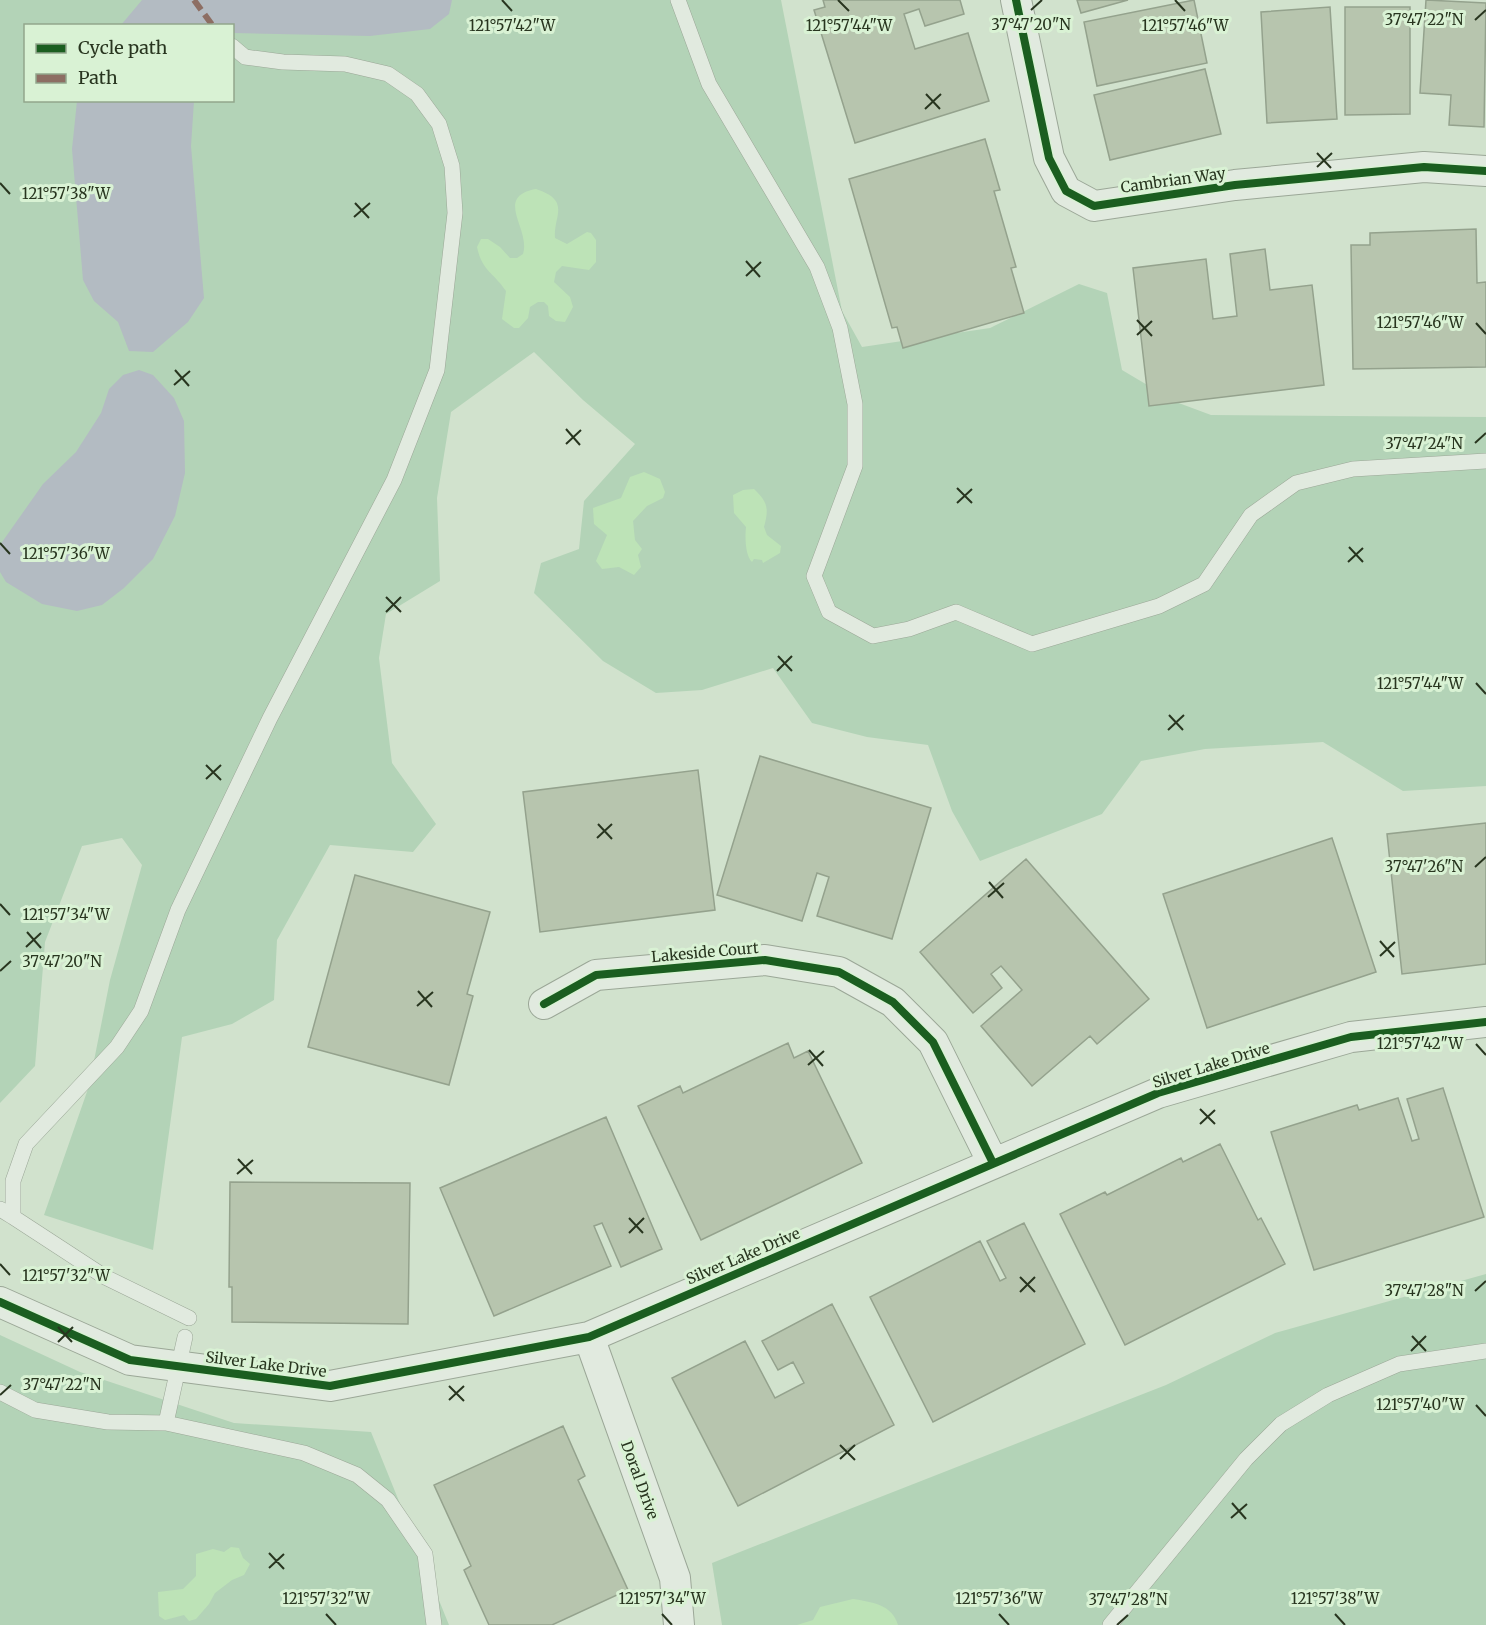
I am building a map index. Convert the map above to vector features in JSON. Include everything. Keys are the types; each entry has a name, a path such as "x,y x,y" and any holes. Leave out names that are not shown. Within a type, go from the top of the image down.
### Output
{"street":[{"name":"Cambrian Way","path":"1016,0 1049,158 1066,191 1094,206 1235,184 1424,167 1486,171"},
{"name":"Lakeside Court","path":"544,1004 596,975 765,960 839,972 892,1002 933,1042 993,1163"},
{"name":"Silver Lake Drive","path":"0,1302 130,1360 330,1386 589,1337 1158,1094 1351,1037 1486,1022"},
{"name":"Doral Drive","path":"589,1337 675,1578 679,1625"}],"lane":[{"path":"678,0 709,84 817,267 840,328 855,404 855,466 814,576 829,612 873,636 909,629 956,612 1032,644 1159,606 1204,584 1251,515 1296,483 1353,469 1486,461"},
{"path":"189,1318 105,1278 6,1213 13,1181 26,1144 117,1047 141,1011 178,910 197,868 234,798 270,718 394,480 437,370 455,213 452,166 440,124 417,94 388,74 345,64 283,62 245,57 234,48"},
{"path":"166,1423 185,1337"},
{"path":"1110,1625 1246,1460 1281,1424 1328,1395 1399,1364 1486,1351"},
{"path":"0,1392 35,1410 108,1422 166,1423 304,1453 357,1475 388,1500 425,1554 434,1625"}],"shaded area":[{"path":"0,0 781,0 842,311 862,347 990,328 1079,284 1107,293 1122,370 1176,402 1211,415 1486,417 1486,786 1403,791 1323,742 1205,749 1141,761 1102,814 980,861 952,811 928,745 867,737 812,723 773,668 702,690 656,693 603,661 534,593 541,563 579,549 584,501 635,444 583,400 534,352 451,412 437,498 440,581 386,614 379,658 392,763 436,824 413,852 330,845 277,940 274,1000 232,1024 182,1037 153,1250 44,1215 89,1086 110,980 142,865 122,838 82,846 45,942 35,1066 0,1103"},
{"path":"142,0 452,0 449,14 430,29 370,36 234,33 234,24 122,24"},
{"path":"77,102 194,102 191,146 204,298 188,322 153,352 129,351 118,322 94,301 83,280 72,149"},
{"path":"139,370 153,375 174,398 184,421 185,473 175,516 153,559 124,588 102,605 77,611 42,604 6,582 0,572 0,545 43,484 76,452 101,413 109,389 123,375"},
{"path":"1486,1274 1486,1625 722,1625 712,1563 1166,1385 1275,1333"},
{"path":"0,1335 80,1372 234,1423 371,1432 449,1625 0,1625"}],"sand":[{"path":"536,189 554,199 557,204 555,238 567,244 587,232 591,233 596,240 596,262 589,270 562,266 556,272 554,282 570,297 573,307 565,322 556,321 549,316 548,306 544,302 538,302 530,307 528,318 519,328 514,328 502,319 506,291 485,267 477,247 481,239 488,239 510,258 517,258 523,254 524,244 515,206 517,199 523,193"},
{"path":"644,472 660,479 665,492 663,498 647,506 633,521 635,540 642,549 638,555 641,567 634,575 619,567 602,569 596,561 607,535 594,524 593,508 621,498 630,477"},
{"path":"754,489 766,506 767,515 764,527 767,535 781,546 780,553 763,563 762,560 754,559 752,562 750,559 746,546 746,527 734,513 733,495 743,490"},
{"path":"231,1547 239,1548 243,1558 250,1564 244,1575 232,1580 215,1593 196,1619 189,1621 184,1615 165,1620 159,1616 158,1592 183,1589 196,1576 196,1554 213,1549 224,1552"},
{"path":"853,1599 886,1608 898,1625 797,1625 813,1620 820,1607"}],"building":[{"path":"823,0 960,0 964,14 925,26 919,9 904,14 915,49 968,33 989,101 855,143 814,10 825,7"},
{"path":"1077,0 1128,0 1081,13"},
{"path":"1194,0 1207,63 1097,86 1084,22"},
{"path":"1426,0 1486,3 1484,127 1449,125 1451,95 1420,93"},
{"path":"1330,7 1337,119 1267,123 1261,12"},
{"path":"1345,7 1410,7 1410,114 1345,115"},
{"path":"1205,69 1221,134 1110,160 1094,95"},
{"path":"985,139 1000,190 994,191 1016,267 1011,268 1024,313 903,348 897,327 892,328 849,179"},
{"path":"1476,229 1477,283 1486,282 1486,367 1353,369 1351,245 1370,245 1370,233"},
{"path":"1265,249 1270,290 1312,285 1324,385 1149,406 1133,268 1206,259 1213,319 1237,316 1230,254"},
{"path":"760,756 931,808 892,939 817,916 829,877 817,873 802,921 717,895"},
{"path":"698,770 715,910 540,932 523,792"},
{"path":"1486,823 1486,964 1402,974 1387,834"},
{"path":"1332,838 1376,972 1207,1028 1163,894"},
{"path":"1026,859 1149,999 1097,1044 1090,1036 1032,1086 981,1026 1022,990 1001,966 991,974 1002,988 973,1013 920,952"},
{"path":"355,875 490,912 467,994 473,996 449,1085 308,1047"},
{"path":"788,1043 794,1058 808,1051 862,1163 701,1240 638,1106 680,1086 683,1093"},
{"path":"1443,1088 1484,1217 1314,1270 1271,1132 1357,1105 1359,1110 1398,1098 1412,1141 1419,1139 1407,1099"},
{"path":"606,1117 662,1249 621,1267 602,1223 594,1226 611,1266 494,1316 440,1188"},
{"path":"1220,1144 1258,1220 1261,1218 1285,1264 1125,1345 1060,1214 1105,1192 1107,1195 1181,1158 1183,1162"},
{"path":"230,1182 410,1183 408,1324 232,1322 232,1287 229,1287"},
{"path":"1024,1223 1085,1344 933,1422 870,1297 980,1241 1000,1281 1006,1278 987,1241"},
{"path":"832,1304 894,1425 738,1506 672,1378 745,1341 775,1398 804,1383 793,1362 778,1370 762,1341"},
{"path":"563,1426 585,1476 578,1480 628,1590 552,1625 489,1625 464,1570 471,1566 434,1485"}],"marked path":[{"path":"194,0 212,24"}],"cycle path":[{"path":"1016,0 1049,158 1066,191 1094,206 1235,185 1424,167 1486,171"},
{"path":"544,1004 596,975 765,960 839,972 893,1002 933,1042 993,1163"},
{"path":"0,1302 130,1360 330,1386 589,1337 1158,1093 1351,1037 1486,1022"}]}
